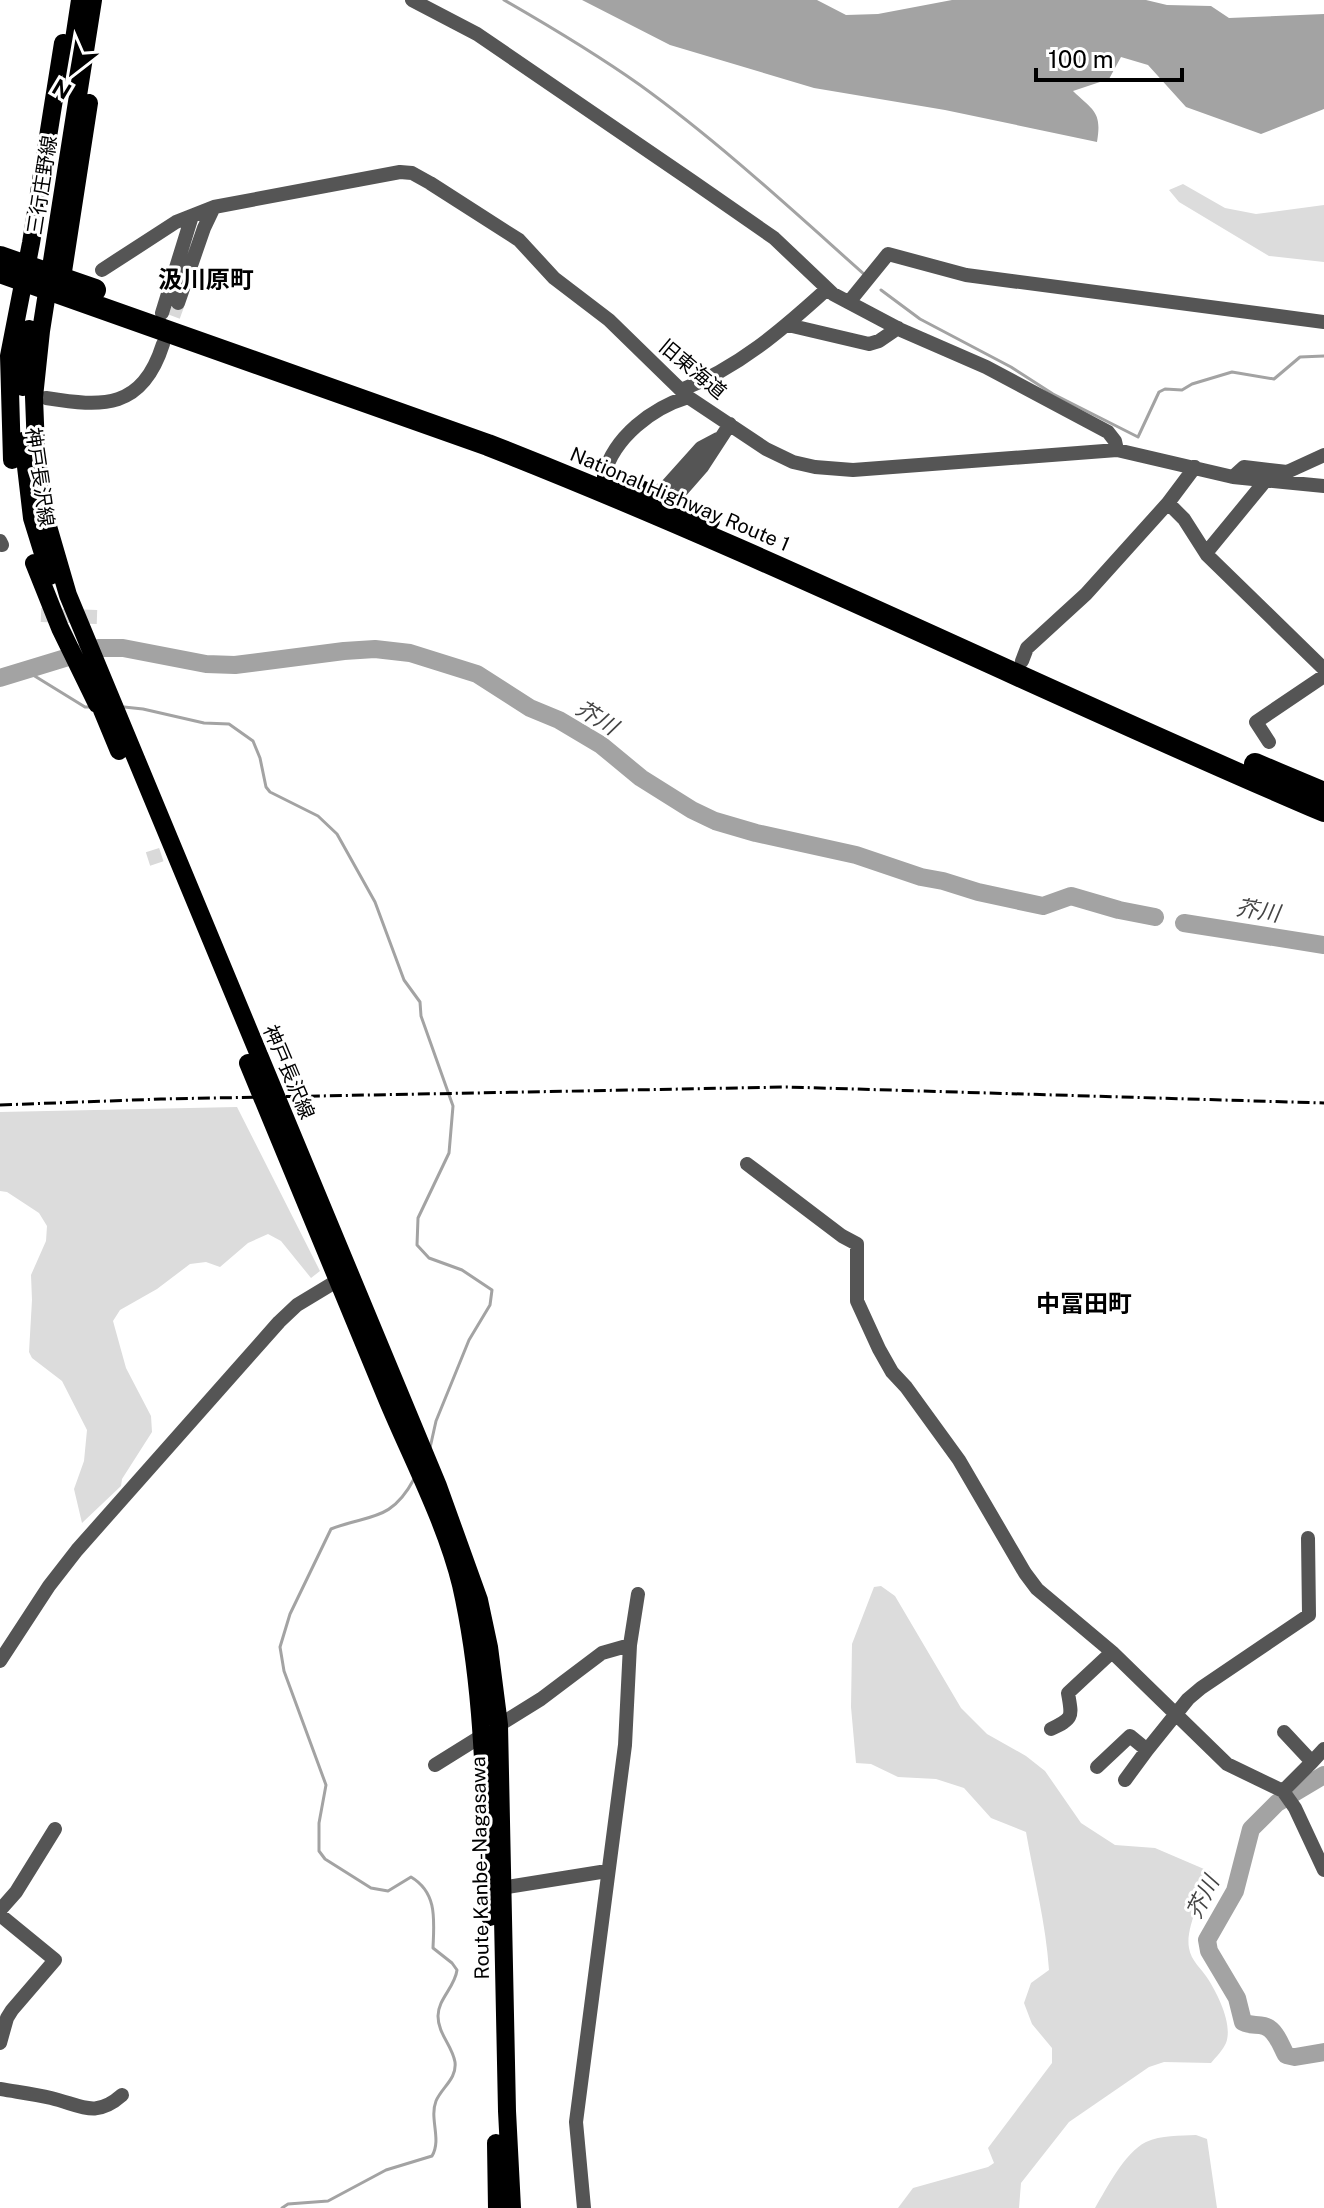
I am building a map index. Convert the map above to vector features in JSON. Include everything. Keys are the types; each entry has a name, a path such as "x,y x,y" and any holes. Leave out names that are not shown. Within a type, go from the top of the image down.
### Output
{"highway":[{"name":"National Highway Route 1","path":"0,257 42,280 557,472 702,533 1324,811"},
{"name":"National Highway Route 1","path":"0,272 170,308 604,475 1324,793"}],"main road":[{"name":"三行庄野線","path":"42,280 31,243 87,1"},
{"name":"三行庄野線","path":"42,280 87,1"},
{"name":"神戸長沢線","path":"42,280 51,333 38,517 40,550 452,1539"},
{"name":"神戸長沢線","path":"38,517 14,477 9,356 42,280"},
{"name":"神戸長沢線","path":"38,517 25,472 22,394 42,280"},
{"name":"Route Kanbe-Nagasawa","path":"452,1539 479,1600 489,1647 499,1725 507,2138 512,2208"},
{"name":"Route Kanbe-Nagasawa","path":"452,1539 474,1651 483,1737 497,2208"}],"street":[{"path":"412,0 477,34 704,189 774,238 827,289 898,328 986,367 1108,432 1117,450"},
{"name":"旧東海道","path":"102,270 176,222 214,207 400,172 412,173 519,240 554,278 609,320 684,394 779,456 815,467 839,469 924,466 1117,450 1233,477 1324,486"},
{"path":"170,308 214,207"},
{"path":"170,308 192,216"},
{"path":"849,302 888,254 966,275 1324,322"},
{"path":"604,475 607,463 616,450 646,417 738,362 788,325 827,289"},
{"path":"788,325 869,344 898,328"},
{"path":"46,398 85,404 113,402 132,392 147,376 163,344"},
{"path":"684,476 730,424"},
{"path":"652,495 666,487 701,448 719,438"},
{"path":"677,505 681,491 702,467 719,438"},
{"path":"1233,477 1244,467 1287,472 1324,455"},
{"path":"1022,661 1027,648 1086,594 1168,503 1195,467"},
{"path":"1206,553 1266,480"},
{"path":"1168,503 1184,519 1206,553 1324,669"},
{"path":"1269,742 1256,722 1324,676"},
{"path":"747,1164 857,1244 857,1301 892,1372 959,1460 1037,1589 1112,1652 1227,1764 1286,1795 1324,1870"},
{"path":"0,1661 49,1586 77,1550 279,1322 297,1305 342,1277"},
{"path":"1125,1780 1188,1699 1309,1615 1308,1538"},
{"path":"584,2208 576,2122 626,1735 630,1645 638,1594"},
{"path":"435,1765 571,1678 602,1653 630,1645"},
{"path":"1051,1729 1072,1716 1068,1693 1112,1652"},
{"path":"1284,1732 1312,1762"},
{"path":"1097,1767 1130,1736 1147,1750"},
{"path":"1286,1795 1324,1749"},
{"path":"0,2043 12,2010 55,1960 0,1913 55,1829"},
{"path":"501,1888 607,1871"},
{"path":"0,2089 51,2098 91,2110 106,2107 122,2095"}],"shaded area":[{"path":"582,0 817,0 846,15 878,14 952,0 1146,0 1167,5 1211,6 1229,18 1324,14 1324,109 1261,134 1186,107 1148,65 1121,57 1109,79 1073,91 1095,113 1097,142 945,110 814,88 670,45"},
{"path":"1183,184 1225,208 1256,214 1324,205 1324,262 1269,256 1179,202 1169,190"},
{"path":"237,1107 320,1271 311,1278 281,1241 268,1234 248,1243 220,1267 206,1262 190,1264 157,1289 120,1310 113,1321 126,1368 151,1416 152,1432 122,1479 121,1486 82,1523 74,1489 84,1461 87,1430 62,1381 32,1358 29,1352 31,1275 46,1241 47,1226 39,1213 7,1192 0,1191 0,1112"},
{"path":"881,1586 895,1596 961,1708 987,1734 1026,1756 1045,1771 1081,1823 1115,1845 1155,1848 1211,1872 1192,1920 1189,1948 1223,2010 1228,2027 1225,2046 1211,2063 1164,2062 1149,2067 1069,2122 1021,2183 1019,2208 898,2208 913,2188 994,2163 988,2148 1052,2063 1052,2048 1032,2024 1024,2003 1031,1983 1049,1970 1043,1918 1026,1832 991,1818 964,1788 936,1779 898,1777 871,1764 856,1763 851,1707 852,1644 874,1587"},
{"path":"1196,2135 1207,2139 1217,2208 1095,2208 1117,2172 1138,2147 1158,2138"}],"waterway":[{"path":"504,0 607,62 669,107 755,177 865,275"},
{"path":"881,290 920,319 1011,367 1053,394 1138,437 1159,392 1165,389 1182,390 1232,372 1274,379 1300,357 1324,356"},
{"name":"芥川","path":"0,678 98,648 123,648 206,664 235,665 344,651 375,649 410,653 477,674 530,708 559,720 601,745 641,778 715,821 856,855 978,892 1043,906 1071,896 1155,917"},
{"path":"30,668 33,675 85,707 92,707"},
{"path":"124,707 204,723 229,724 253,741 270,792 318,816 337,834 375,902 404,980 420,1002 421,1016 453,1106 449,1153 418,1218 417,1245 429,1258 462,1270 492,1290 490,1305 469,1340 436,1421 430,1448"},
{"name":"芥川","path":"1184,923 1324,945"},
{"path":"282,2208 288,2204 328,2201 386,2170 432,2156 436,2143 434,2108 455,2068 438,2016 457,1970 433,1948 432,1908 426,1891 411,1877 388,1891 371,1888 325,1859 319,1851 319,1823 326,1785 284,1671 280,1647 290,1614 331,1529 388,1510 414,1479"},
{"name":"芥川","path":"1324,1775 1277,1803 1251,1829 1235,1891 1207,1940 1209,1951 1237,1998 1243,2022 1264,2026 1272,2031 1286,2055 1295,2057 1324,2052"}],"tunnel":[{"path":"166,336 178,303"},
{"path":"41,615 97,617"},
{"path":"148,859 188,846"}],"railway":[{"path":"0,1105 787,1087 1324,1103"}],"district":[{"name":"汲川原町","path":"206,279"},
{"name":"中冨田町","path":"1084,1303"}]}
